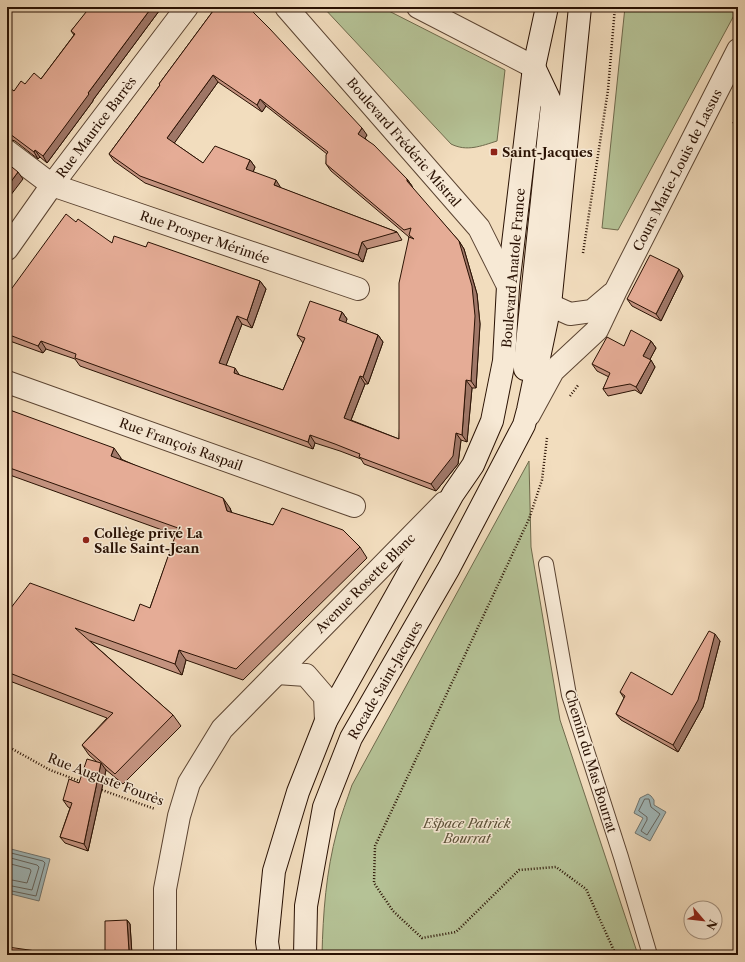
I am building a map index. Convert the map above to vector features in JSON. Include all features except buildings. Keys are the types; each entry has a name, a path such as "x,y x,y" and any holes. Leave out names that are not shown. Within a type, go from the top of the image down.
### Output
{"street":[{"name":"Rue Maurice Barrès","path":"7,249 52,185 187,7"},
{"name":"Boulevard Frédéric Mistral","path":"286,7 479,228 508,286"},
{"path":"418,7 534,67"},
{"name":"Boulevard Anatole France","path":"453,494 473,465 492,421 504,361 508,286 534,67 547,7"},
{"path":"526,417 550,305 580,7"},
{"name":"Cours Marie-Louis de Lassus","path":"526,417 553,371 597,330 738,50"},
{"name":"Boulevard Anatole France","path":"526,417 525,363 552,105 534,67"},
{"name":"Rue Prosper Mérimée","path":"7,151 52,185 358,289"},
{"name":"Cours Marie-Louis de Lassus","path":"550,305 570,314 592,311 616,290"},
{"name":"Rue François Raspail","path":"7,382 354,506"},
{"name":"Rocade Saint-Jacques","path":"305,955 306,906 324,807 351,738 450,568 526,417"},
{"path":"267,951 274,871 298,792 326,721 453,494"},
{"name":"Avenue Rosette Blanc","path":"165,955 165,889 178,816 189,783 222,729 453,494"},
{"path":"277,673 306,675 325,697 326,721"}],"lane":[{"name":"Chemin du Mas Bourrat","path":"546,564 570,695 650,955"}],"path":[{"path":"582,254 608,90 615,7"},
{"path":"569,398 582,379 572,353"},
{"path":"547,437 542,480 528,519 375,846 374,883 393,911 422,938 456,932 519,870 556,867 586,889 616,955"},
{"name":"Rue Auguste Fourès","path":"7,746 50,770 84,783"},
{"name":"Rue Auguste Fourès","path":"98,789 178,816"}],"green space":[{"path":"323,7 381,7 505,70 497,141 468,148 451,144"},
{"path":"625,7 738,8 618,230 602,228"},
{"name":"Espace Patrick Bourrat","path":"529,461 531,547 560,720 638,955 322,955 324,908 330,862 339,825 352,785"}],"water":[{"path":"648,794 654,800 654,805 666,812 650,841 635,833 643,818 634,813 640,798"},
{"path":"7,848 50,859 39,901 7,893"}],"place":[{"name":"Saint-Jacques","path":"494,152"},
{"name":"Collège privé La Salle Saint-Jean","path":"86,540"}]}
